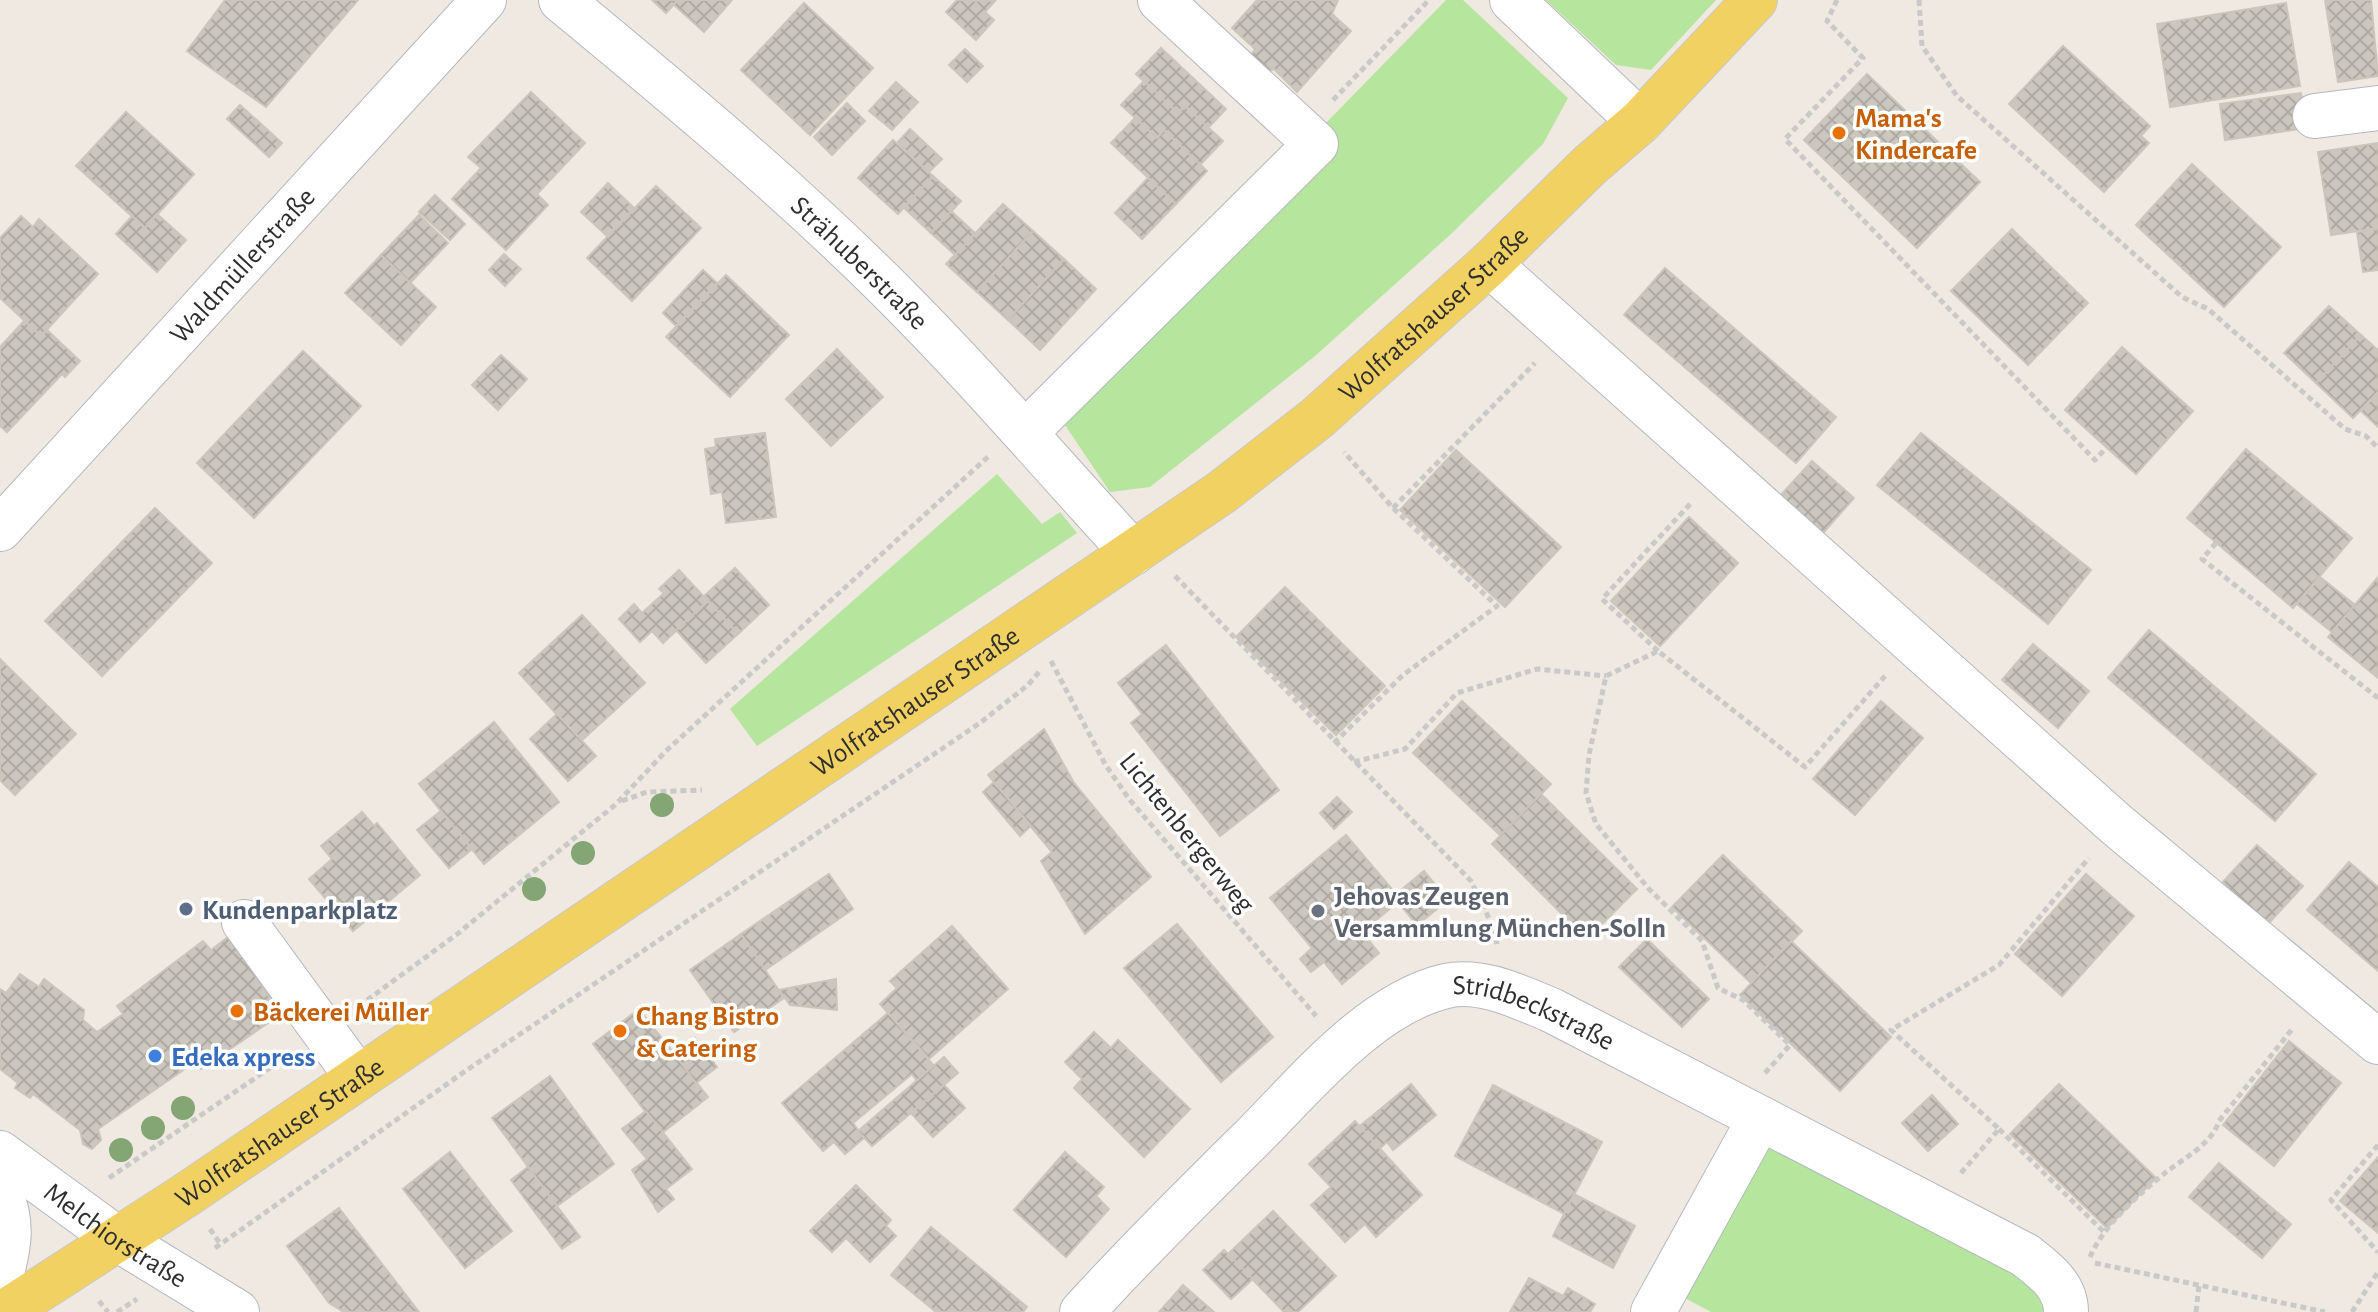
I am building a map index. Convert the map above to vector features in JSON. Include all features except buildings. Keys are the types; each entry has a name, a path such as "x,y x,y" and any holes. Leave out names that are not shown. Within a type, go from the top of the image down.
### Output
{"main road":[{"name":"Wolfratshauser Straße","path":"5,1312 119,1240 1222,492 1316,419 1489,264 1590,165 1640,122 1755,0"}],"street":[{"name":"Waldmüllerstraße","path":"0,529 484,0"},
{"name":"Strähuberstraße","path":"561,0 693,108 880,281 1026,432 1133,553"},
{"path":"1026,432 1316,144 1160,0"},
{"path":"1512,0 1640,122"},
{"path":"2315,116 2378,108"},
{"path":"1489,264 2117,825 2378,1042"},
{"path":"244,922 358,1078"},
{"name":"Stridbeckstraße","path":"1082,1312 1141,1248 1343,1047 1405,1000 1448,985 1501,989 1551,1010 2025,1255 2052,1276 2066,1308"},
{"path":"1653,1312 1750,1113"},
{"name":"Melchiorstraße","path":"0,1153 119,1240 237,1312"},
{"name":"Melchiorstraße","path":"0,1192 8,1210 11,1242 0,1280"}],"path":[{"path":"1837,0 1827,21 1863,58 1785,139 2095,460 2106,448"},
{"path":"1919,0 1922,46 1957,96 2182,297 2208,309 2345,429 2366,436 2378,448"},
{"path":"1393,508 1564,334"},
{"path":"1334,743 1403,675 1497,606 1393,508 1339,446"},
{"path":"1720,472 1602,599 1658,651 1805,767 1915,643"},
{"path":"2216,543 2202,559 2378,698"},
{"path":"1172,572 1334,743 1471,881 1495,931 1501,989"},
{"path":"221,1245 464,1072 980,723 1028,685 1062,650"},
{"path":"1353,762 1405,749 1457,693 1537,669 1606,676 1658,651"},
{"name":"Lichtenbergerweg","path":"1050,659 1105,764 1129,799 1343,1047"},
{"path":"1606,676 1589,755 1586,793 1596,824 1648,888 1702,941 1718,988 1743,1000 1790,1045 1757,1082 1750,1113"},
{"path":"2105,1233 1999,1129 1891,1030 1999,965 2117,825"},
{"path":"2320,995 2219,1121 2216,1134 2162,1175 2096,1242 2088,1262 2325,1312"},
{"path":"1932,1207 1999,1129"},
{"path":"2378,1145 2331,1200 2378,1252"},
{"path":"2352,1312 2378,1272"},
{"path":"2196,1312 2199,1285"}],"green space":[{"path":"1446,0 1463,0 1568,98 1543,144 1451,234 1315,356 1150,487 1110,492 1065,425 1334,139 1324,125"},
{"path":"1546,0 1716,0 1651,70 1616,65"},
{"path":"997,474 1042,524 1060,512 1077,533 757,746 730,709"},
{"path":"1760,1118 2025,1255 2066,1312 1711,1312 1666,1288"}],"place":[{"name":"Mama's Kindercafe","path":"1839,133"},
{"name":"Kundenparkplatz","path":"186,909"},
{"name":"Jehovas Zeugen Versammlung München-Solln","path":"1318,911"},
{"name":"Bäckerei Müller","path":"237,1011"},
{"name":"Chang Bistro & Catering","path":"620,1031"},
{"name":"Edeka xpress","path":"155,1056"}]}
